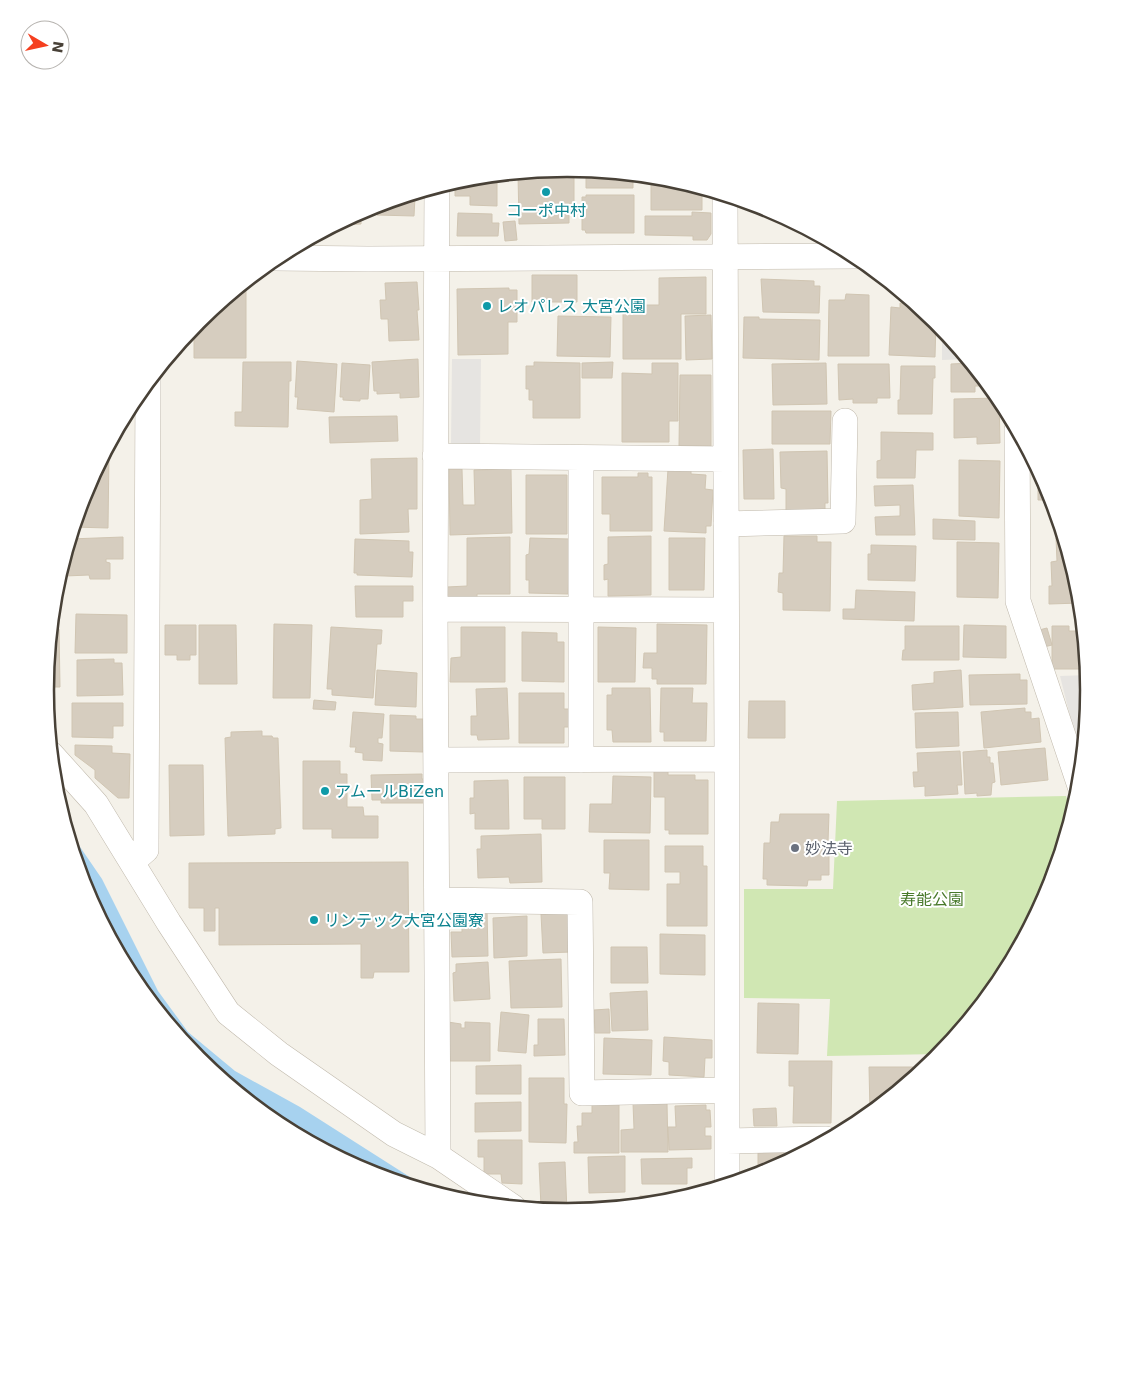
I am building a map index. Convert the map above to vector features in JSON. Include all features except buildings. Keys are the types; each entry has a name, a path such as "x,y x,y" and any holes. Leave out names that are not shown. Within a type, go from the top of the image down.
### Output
{"street":[{"path":"437,193 435,609 438,1156"},
{"path":"725,202 728,759 727,1178"},
{"path":"290,258 840,256"},
{"path":"132,862 146,850 148,394"},
{"path":"726,524 843,521 845,421"},
{"path":"1017,444 1018,601 1074,768"},
{"path":"435,456 726,459"},
{"path":"581,458 581,760"},
{"path":"435,609 726,610"},
{"path":"436,760 728,759"},
{"path":"59,763 96,804 169,923 228,1013 279,1054 394,1134 438,1156 500,1199"},
{"path":"436,900 580,902 582,1093 727,1090"},
{"path":"727,1141 814,1139"}],"green space":[{"name":"寿能公園","path":"1066,796 1068,801 1063,823 1053,855 1027,917 994,975 953,1028 929,1054 827,1056 830,999 744,998 744,889 833,889 837,801"}],"shaded area":[{"path":"942,340 959,359 942,360"},
{"path":"452,359 481,359 480,448 456,447 451,443"},
{"path":"1080,675 1077,745 1060,676"}],"water":[{"path":"77,843 102,879 158,991 188,1032 235,1071 300,1107 414,1180 371,1164 310,1134 282,1117 255,1097 204,1053 160,1002 140,975 123,947 93,886"}],"place":[{"name":"コーポ中村","path":"546,192"},
{"name":"レオパレス 大宮公園","path":"487,306"},
{"name":"アムールBiZen","path":"325,791"},
{"name":"妙法寺","path":"795,848"},
{"name":"リンテック大宮公園寮","path":"314,920"}]}
